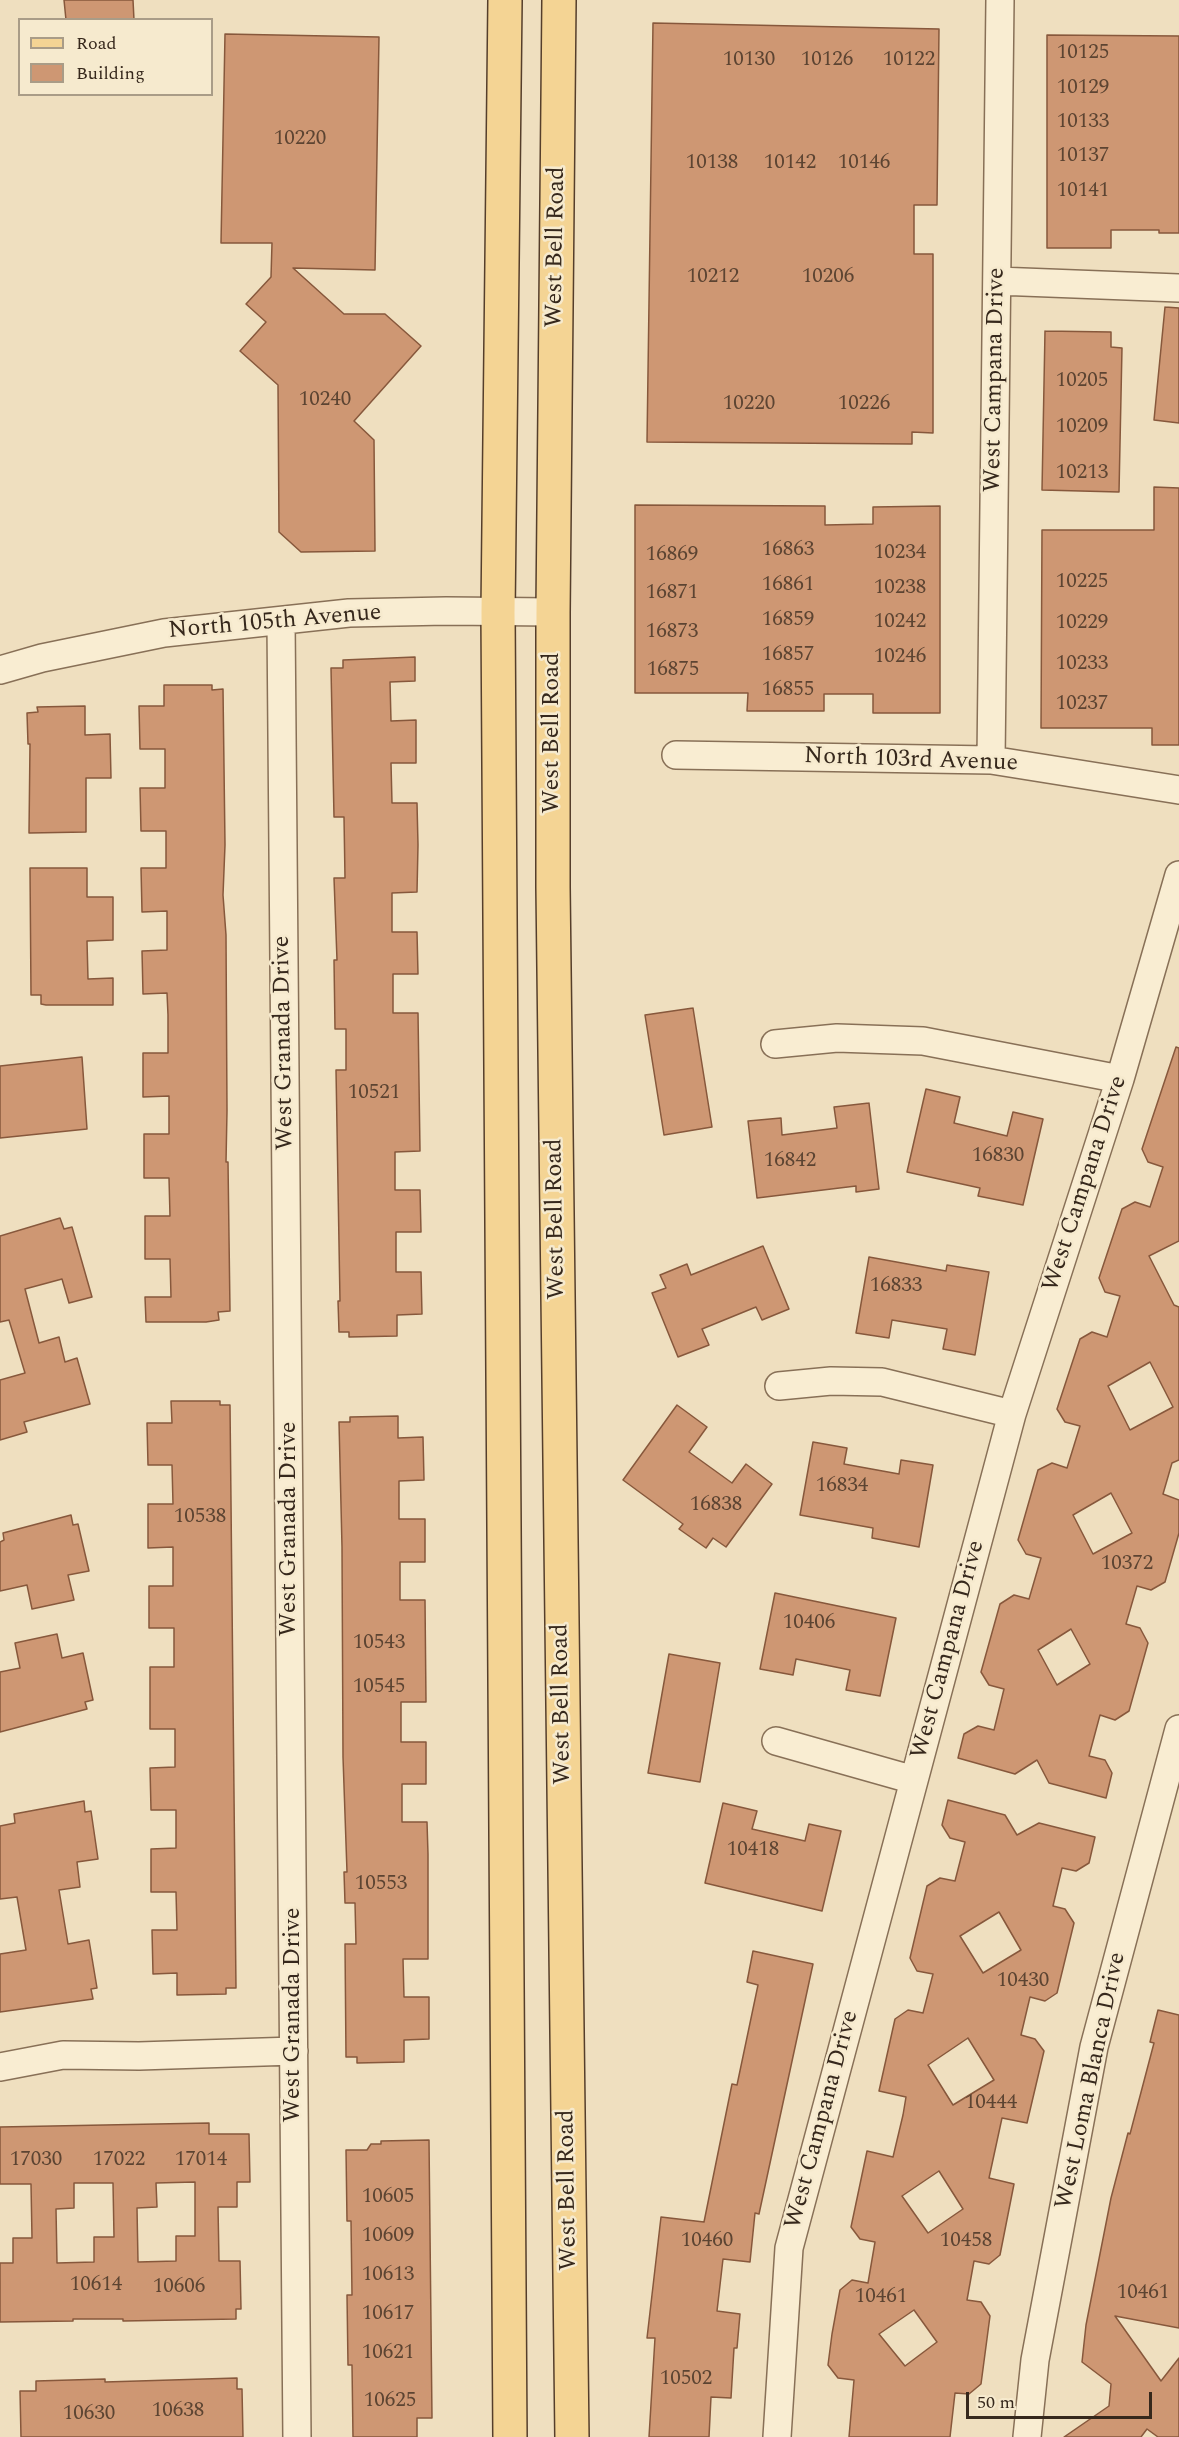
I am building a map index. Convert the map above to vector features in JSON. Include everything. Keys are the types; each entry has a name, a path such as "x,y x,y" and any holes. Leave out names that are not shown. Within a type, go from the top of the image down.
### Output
{"main road":[{"path":"505,0 498,612 510,2437"},
{"name":"West Bell Road","path":"559,0 553,612 554,947 572,2437"}],"street":[{"name":"West Campana Drive","path":"992,760 1000,0"},
{"path":"997,281 1179,288"},
{"name":"North 105th Avenue","path":"0,670 42,658 164,633 349,613 553,612"},
{"name":"West Granada Drive","path":"281,621 297,2437"},
{"name":"North 103rd Avenue","path":"676,755 992,760 1179,790"},
{"name":"West Campana Drive","path":"777,2437 789,2248 1012,1414 1120,1079 1179,875"},
{"path":"774,1044 837,1038 923,1041 1120,1079"},
{"path":"779,1386 831,1381 882,1382 1012,1414"},
{"name":"West Loma Blanca Drive","path":"1027,2437 1035,2360 1094,2047 1179,1729"},
{"path":"776,1741 914,1780"},
{"path":"0,2067 63,2055 139,2056 294,2051"}],"building":[{"path":"64,0 133,0 134,18 66,18"},
{"path":"653,23 939,29 937,205 914,205 914,254 933,254 933,433 912,432 912,444 647,442"},
{"path":"225,34 379,37 375,270 293,268 344,314 385,314 421,346 354,421 374,440 375,551 301,552 279,532 278,385 240,351 266,322 246,304 271,277 272,243 221,243"},
{"path":"1047,35 1179,36 1179,233 1159,233 1159,230 1111,230 1111,248 1047,248"},
{"path":"1165,307 1179,308 1179,423 1154,420"},
{"path":"1045,331 1111,332 1111,347 1122,348 1119,492 1042,490"},
{"path":"1154,487 1179,488 1179,745 1152,745 1152,728 1041,728 1042,530 1154,530"},
{"path":"635,505 825,506 825,525 873,524 873,507 940,506 940,713 873,713 873,694 824,694 824,711 747,711 748,693 635,693"},
{"path":"415,657 415,681 390,682 391,721 416,720 416,763 391,763 392,803 417,803 418,845 417,892 392,893 392,932 417,932 418,974 393,974 393,1013 418,1013 420,1151 395,1152 395,1190 420,1190 421,1232 396,1232 396,1272 421,1272 422,1314 397,1315 397,1336 349,1337 349,1332 339,1332 338,1301 340,1301 336,1070 346,1070 346,1029 335,1029 334,960 337,960 334,878 345,878 344,817 334,817 331,668 343,668 343,660"},
{"path":"164,685 212,685 212,690 223,689 226,1162 228,1162 230,1311 218,1312 219,1320 206,1322 146,1322 145,1297 171,1297 170,1259 145,1259 145,1216 170,1216 169,1178 144,1178 144,1134 169,1134 169,1096 143,1097 143,1053 168,1053 168,1015 167,993 143,994 142,951 167,950 167,911 142,912 141,868 166,868 166,831 141,831 140,788 165,788 165,749 140,749 139,706 164,706"},
{"path":"85,706 85,735 110,734 111,778 86,778 86,832 29,833 30,744 28,744 27,713 38,712 37,707"},
{"path":"30,868 87,868 87,897 113,897 113,940 87,941 88,979 113,978 113,1005 46,1005 41,1004 41,995 31,995"},
{"path":"693,1008 712,1127 664,1135 645,1015"},
{"path":"1176,1047 1179,1048 1179,1241 1149,1256 1174,1305 1179,1307 1179,1460 1172,1463 1163,1494 1179,1500 1179,1533 1165,1582 1151,1590 1137,1586 1126,1624 1140,1628 1148,1643 1129,1711 1115,1720 1100,1715 1089,1756 1105,1760 1112,1773 1106,1798 1049,1783 1037,1760 1015,1774 958,1758 964,1734 978,1726 994,1730 1004,1689 989,1685 981,1672 1000,1604 1014,1595 1029,1599 1041,1558 1026,1554 1018,1540 1038,1470 1052,1463 1067,1468 1080,1426 1065,1422 1057,1409 1080,1339 1092,1332 1107,1337 1120,1296 1105,1292 1099,1278 1122,1209 1135,1202 1150,1207 1163,1167 1148,1162 1142,1149","holes":["1150,1362 1173,1407 1130,1430 1108,1386","1111,1493 1132,1533 1093,1554 1073,1515","1071,1629 1090,1664 1057,1685 1038,1650"]},
{"path":"82,1057 87,1129 0,1138 0,1066"},
{"path":"926,1089 960,1097 954,1123 1007,1136 1013,1112 1043,1119 1023,1205 978,1196 980,1188 907,1172"},
{"path":"869,1103 879,1189 856,1192 856,1186 757,1198 748,1121 781,1118 782,1135 837,1128 834,1107"},
{"path":"60,1218 64,1229 72,1227 92,1297 69,1303 62,1279 25,1289 39,1343 59,1337 65,1362 77,1358 90,1404 24,1422 27,1432 0,1440 0,1380 25,1373 9,1320 0,1322 0,1236"},
{"path":"763,1246 789,1309 762,1320 756,1307 702,1329 709,1345 678,1357 652,1293 666,1288 660,1275 687,1264 691,1275"},
{"path":"869,1257 946,1271 947,1265 989,1272 975,1355 943,1349 947,1329 892,1320 889,1338 856,1333"},
{"path":"171,1401 220,1401 220,1405 230,1405 236,1988 226,1988 226,1994 177,1995 177,1973 153,1974 152,1930 177,1930 176,1892 151,1892 151,1849 176,1848 176,1810 151,1810 150,1768 175,1767 175,1729 150,1729 150,1667 174,1667 174,1628 149,1628 149,1586 173,1586 173,1547 148,1548 148,1504 173,1504 172,1465 148,1465 147,1423 172,1423"},
{"path":"677,1405 707,1427 689,1452 732,1483 746,1464 772,1484 726,1547 713,1538 706,1548 679,1529 683,1524 623,1480"},
{"path":"398,1416 398,1438 423,1437 424,1480 399,1481 399,1519 425,1519 425,1562 400,1562 400,1600 425,1600 426,1702 401,1702 401,1742 426,1742 426,1784 402,1784 402,1822 427,1822 428,1959 403,1959 404,1997 429,1997 429,2039 404,2040 404,2062 357,2063 357,2057 346,2057 345,1944 356,1944 355,1903 345,1903 344,1872 347,1872 343,1757 339,1422 350,1422 350,1417"},
{"path":"813,1442 847,1448 844,1464 899,1474 901,1460 933,1465 919,1547 872,1538 873,1528 800,1515"},
{"path":"71,1515 73,1525 78,1524 89,1571 68,1575 74,1600 32,1609 27,1585 0,1591 0,1542 4,1540 3,1533"},
{"path":"775,1593 896,1618 880,1696 846,1690 850,1670 796,1659 793,1675 760,1669"},
{"path":"57,1634 62,1658 83,1653 93,1700 85,1702 87,1709 0,1732 0,1672 20,1668 15,1643"},
{"path":"669,1654 720,1663 700,1782 648,1773"},
{"path":"948,1800 1005,1815 1017,1835 1039,1823 1095,1837 1089,1863 1076,1871 1062,1868 1053,1906 1065,1909 1074,1923 1057,1993 1045,2001 1030,1997 1021,2035 1035,2039 1044,2051 1027,2123 1002,2118 989,2178 1014,2184 1000,2255 989,2264 974,2261 967,2300 981,2302 990,2316 981,2384 969,2394 955,2393 950,2437 849,2437 854,2380 838,2378 828,2365 832,2334 840,2290 852,2280 868,2283 875,2242 860,2239 851,2227 867,2151 893,2157 903,2115 906,2097 879,2091 895,2019 908,2010 923,2013 933,1974 917,1971 910,1958 927,1886 940,1878 955,1881 965,1842 950,1838 942,1825","holes":["999,1912 1021,1950 983,1973 960,1936","968,2038 994,2080 953,2105 928,2065","939,2171 963,2209 928,2233 902,2196","914,2310 937,2342 905,2366 879,2334"]},
{"path":"84,1801 85,1812 91,1811 98,1859 77,1862 80,1887 59,1890 68,1944 89,1940 97,1988 91,1989 93,1999 0,2012 0,1954 26,1950 17,1897 0,1899 0,1826 15,1823 14,1814"},
{"path":"723,1803 757,1811 752,1829 805,1841 809,1824 841,1831 822,1911 705,1883"},
{"path":"753,1951 813,1964 759,2214 755,2213 750,2262 723,2259 717,2311 740,2314 737,2348 734,2348 731,2398 711,2397 709,2437 649,2437 655,2338 647,2338 661,2217 704,2222 732,2084 737,2085 758,1985 747,1982"},
{"path":"1158,2010 1179,2015 1179,2328 1115,2316 1161,2381 1179,2358 1179,2437 1158,2437 1147,2429 1141,2437 1064,2437 1109,2406 1111,2384 1082,2362 1086,2325 1111,2198 1154,2043 1150,2042"},
{"path":"209,2123 209,2134 249,2134 250,2182 237,2182 237,2207 218,2207 219,2261 240,2261 241,2309 236,2309 236,2319 123,2321 123,2319 73,2319 73,2321 0,2322 0,2263 13,2263 13,2238 32,2238 31,2184 0,2184 0,2127","holes":["195,2182 195,2236 176,2236 176,2261 138,2262 137,2208 157,2207 156,2183","74,2183 113,2183 114,2237 94,2237 94,2262 57,2263 56,2209 74,2208"]},
{"path":"429,2140 432,2418 417,2418 417,2437 353,2437 352,2365 348,2365 347,2295 352,2295 351,2221 347,2221 346,2150 367,2150 371,2144 381,2144 381,2141"},
{"path":"237,2378 237,2389 242,2389 243,2437 21,2437 20,2391 36,2391 36,2381 105,2379 105,2382"}]}
